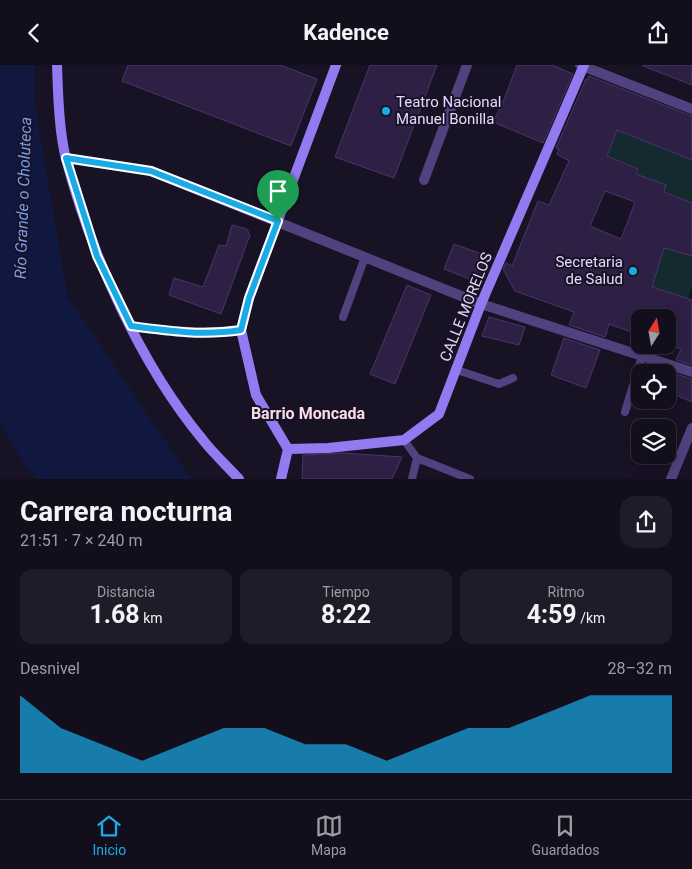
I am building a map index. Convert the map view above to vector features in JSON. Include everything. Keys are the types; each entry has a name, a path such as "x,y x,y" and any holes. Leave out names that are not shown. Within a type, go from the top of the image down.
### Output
{"street":[{"path":"57,65 66,158 97,256 131,326 164,385 202,440 239,479"},
{"path":"282,476 288,449 256,395 241,330 249,298 336,65"},
{"path":"424,179 467,65"},
{"path":"582,65 692,109"},
{"name":"CALLE MORELOS","path":"404,440 439,414 481,304 582,65"},
{"path":"66,158 151,171 481,304 692,372"},
{"path":"131,326 178,333 215,334 241,330"},
{"path":"671,479 692,428"},
{"path":"288,449 328,448 404,440"}],"lane":[{"path":"343,317 364,257"},
{"path":"625,412 642,356"},
{"path":"457,370 499,384 513,377"},
{"path":"404,440 417,458 470,479"},
{"path":"412,479 417,458"}],"green space":[{"path":"617,130 692,160 692,203 664,192 666,185 645,177 626,199 638,169 607,156"},
{"path":"664,248 692,256 692,286 688,299 652,287"}],"water":[{"name":"Río Grande o Choluteca","path":"0,65 35,65 34,99 68,297 191,479 38,479 25,465 0,424"}],"building":[{"path":"128,65 280,65 317,79 291,146 122,81"},
{"name":"Teatro Nacional Manuel Bonilla","path":"370,65 437,65 394,178 335,157"},
{"path":"517,65 552,65 573,74 543,143 493,122"},
{"path":"692,65 692,85 643,66"},
{"path":"589,76 692,116 692,160 617,130 607,156 638,169 636,174 666,185 664,192 692,203 692,256 664,248 652,287 692,300 692,365 676,360 681,349 676,347 676,309 631,309 631,332 609,324 605,337 569,325 574,312 515,291 503,269 506,263 512,266 538,201 549,205 569,161 557,154 559,149 556,148 586,79 588,80","holes":["605,191 635,202 621,239 590,226"]},
{"path":"232,225 247,229 250,235 221,314 169,295 174,278 203,287 219,245 226,246"},
{"path":"454,244 490,257 483,277 472,280 444,269"},
{"path":"407,285 431,295 395,384 370,374"},
{"path":"489,317 525,327 519,345 482,336"},
{"path":"564,338 600,350 586,388 551,375"},
{"path":"676,374 692,379 692,402 676,395"},
{"path":"342,453 402,457 392,479 302,479 303,455"}],"place":[{"name":"Teatro Nacional Manuel Bonilla","path":"386,111"},
{"name":"Secretaria de Salud","path":"633,271"}],"district":[{"name":"Barrio Moncada","path":"308,413"}],"route":[{"path":"66,158 151,171 278,221 249,298 241,330 215,334 178,333 131,326 97,256 66,158"}]}
